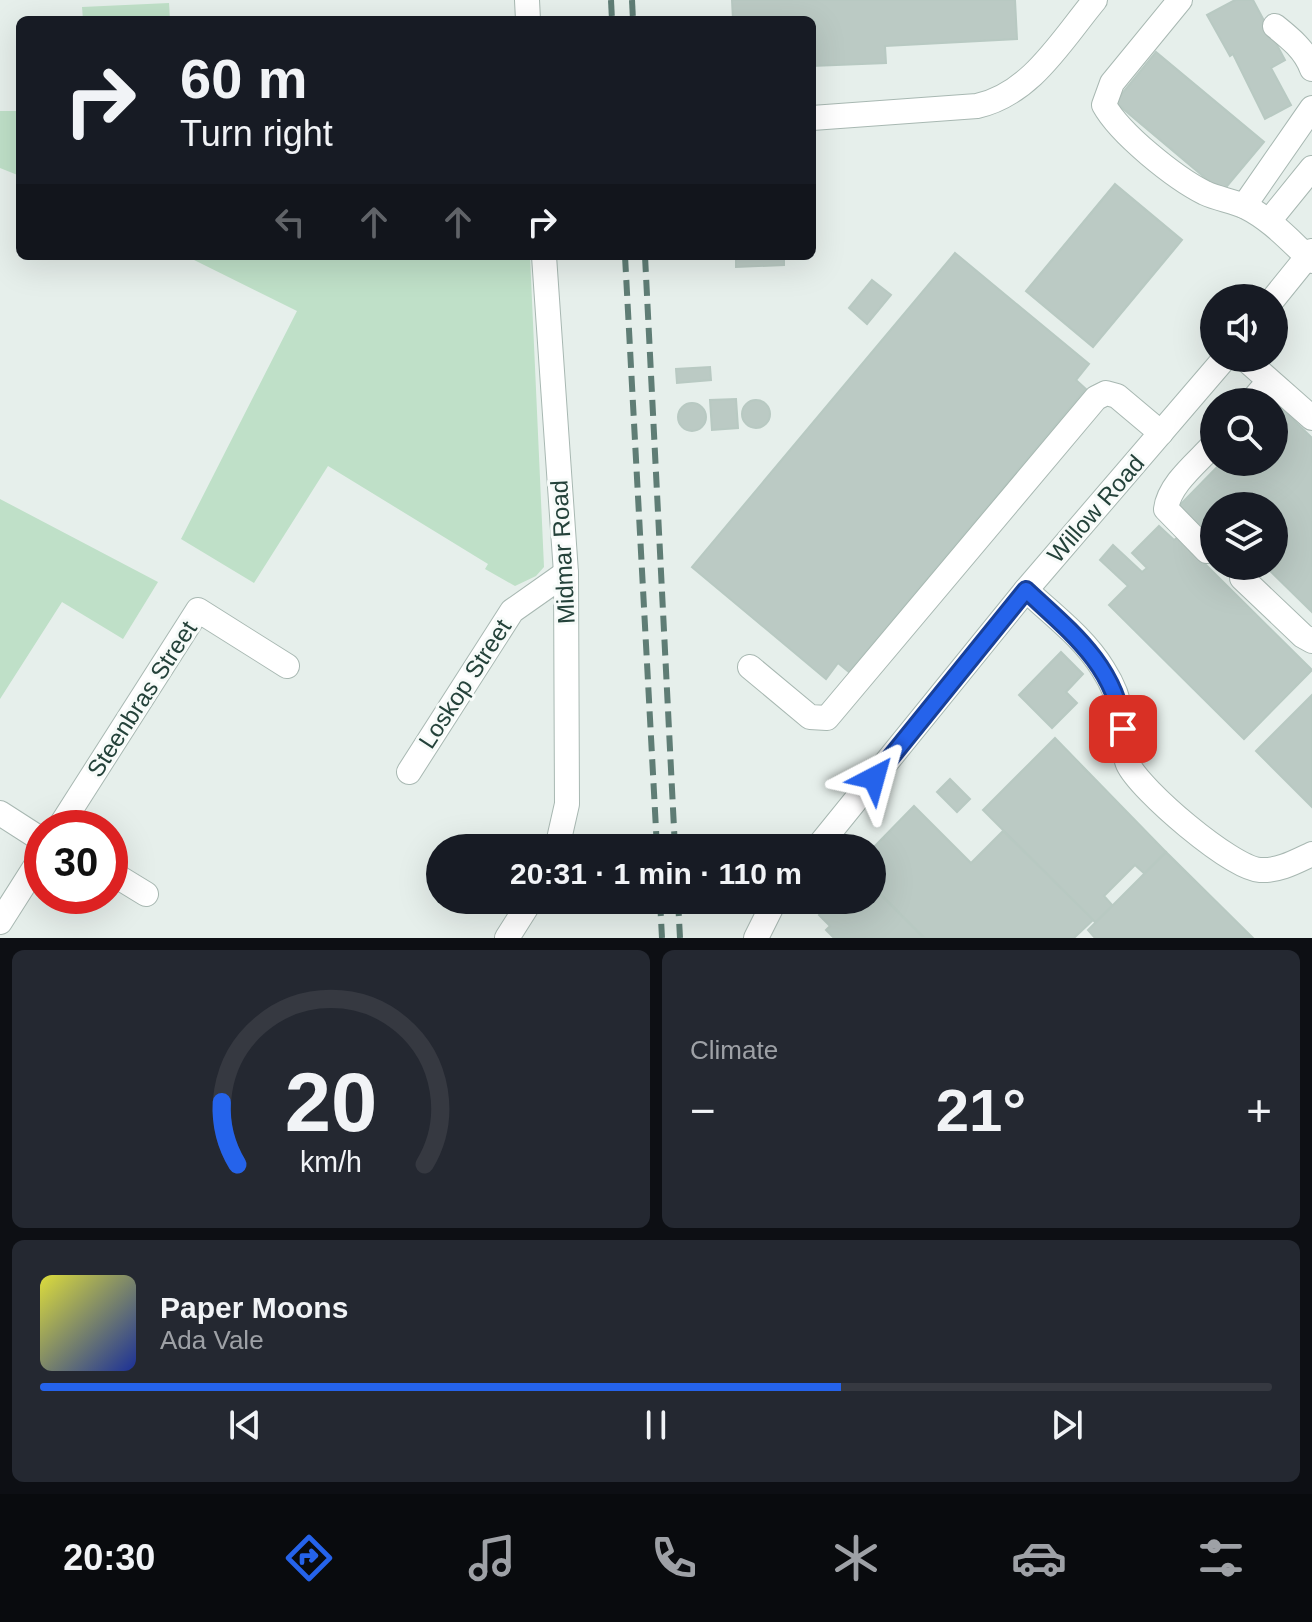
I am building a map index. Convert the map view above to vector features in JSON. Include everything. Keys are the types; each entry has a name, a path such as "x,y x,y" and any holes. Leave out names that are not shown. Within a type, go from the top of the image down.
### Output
{"street":[{"path":"816,118 977,106 999,101 1017,91 1040,67 1095,0"},
{"path":"1180,0 1112,83 1104,105 1110,116 1146,150 1188,183 1244,206 1269,221 1310,256 1286,284"},
{"path":"1275,26 1300,49 1312,69"},
{"path":"1244,206 1312,108"},
{"path":"1269,221 1312,168"},
{"name":"Midmar Road","path":"544,260 566,573 567,804 560,834"},
{"name":"Willow Road","path":"828,834 1026,590 1213,372"},
{"path":"1259,372 1312,418"},
{"path":"1263,388 1269,381"},
{"path":"750,667 810,717 827,718 1096,398 1106,393 1117,396 1161,433"},
{"path":"1200,460 1175,488 1167,500 1166,509 1200,544"},
{"name":"Loskop Street","path":"409,772 512,611 566,573"},
{"path":"1244,580 1312,641"},
{"path":"1026,590 1086,645 1103,668 1121,710 1128,764 1166,805 1238,864 1259,870 1283,868 1312,854"},
{"name":"Steenbras Street","path":"70,810 198,610 287,666"},
{"path":"0,813 24,828"},
{"path":"128,883 146,894"},
{"path":"0,922 24,884"},
{"path":"507,938 522,914"},
{"path":"756,938 768,914"}],"green space":[{"path":"169,3 170,16 83,16 82,7"},
{"path":"0,111 16,111 16,174 0,168"},
{"path":"194,260 530,260 544,567 536,576 515,586 485,569 488,564 328,466 254,583 181,539 297,311"},
{"path":"0,499 158,582 123,639 62,602 0,699"}],"building":[{"path":"732,0 1015,0 1017,39 885,46 886,63 816,66 816,16 733,16"},
{"path":"1235,0 1253,0 1285,60 1271,68 1291,105 1265,119 1233,54 1230,56 1207,15"},
{"path":"1156,52 1264,142 1222,192 1115,102"},
{"path":"1115,184 1182,240 1093,347 1026,291"},
{"path":"955,253 1089,364 1076,380 1086,389 849,672 838,663 826,679 692,567"},
{"path":"736,260 784,260 784,265 736,267"},
{"path":"872,280 891,295 867,324 849,308"},
{"path":"710,367 711,380 677,383 676,369"},
{"path":"736,399 738,428 712,430 710,400"},
{"path":"756,400 766,404 770,414 766,424 756,428 746,424 742,414 746,404"},
{"path":"692,403 702,407 706,417 702,427 692,431 682,427 678,417 682,407"},
{"path":"1288,415 1312,438 1312,612 1279,580 1288,580 1288,492 1200,492 1200,534 1175,510 1208,476 1288,476"},
{"path":"1159,526 1174,540 1178,537 1200,559 1200,580 1221,580 1312,670 1244,739 1109,605 1128,586 1100,560 1113,545 1142,572 1147,568 1132,553"},
{"path":"1061,652 1083,674 1066,692 1077,703 1052,728 1019,695"},
{"path":"1312,695 1312,807 1256,751"},
{"path":"1055,738 1166,852 1145,874 1135,865 1104,896 1113,906 1096,923 983,810"},
{"path":"950,779 970,799 957,812 937,792"},
{"path":"914,806 971,863 1003,831 1093,920 1074,938 924,938 886,900 886,835"},
{"path":"1166,852 1253,938 1095,938 1088,930"},
{"path":"886,900 924,938 834,938 826,930 830,926 819,915 886,914"}],"railway":[{"path":"611,0 612,16"},
{"path":"632,0 633,16"},
{"path":"625,260 656,834"},
{"path":"645,260 674,834"},
{"path":"661,914 662,938"},
{"path":"679,914 680,938"}],"route":[{"path":"874,778 1026,590 1086,645 1103,668 1121,710 1123,729"}]}
